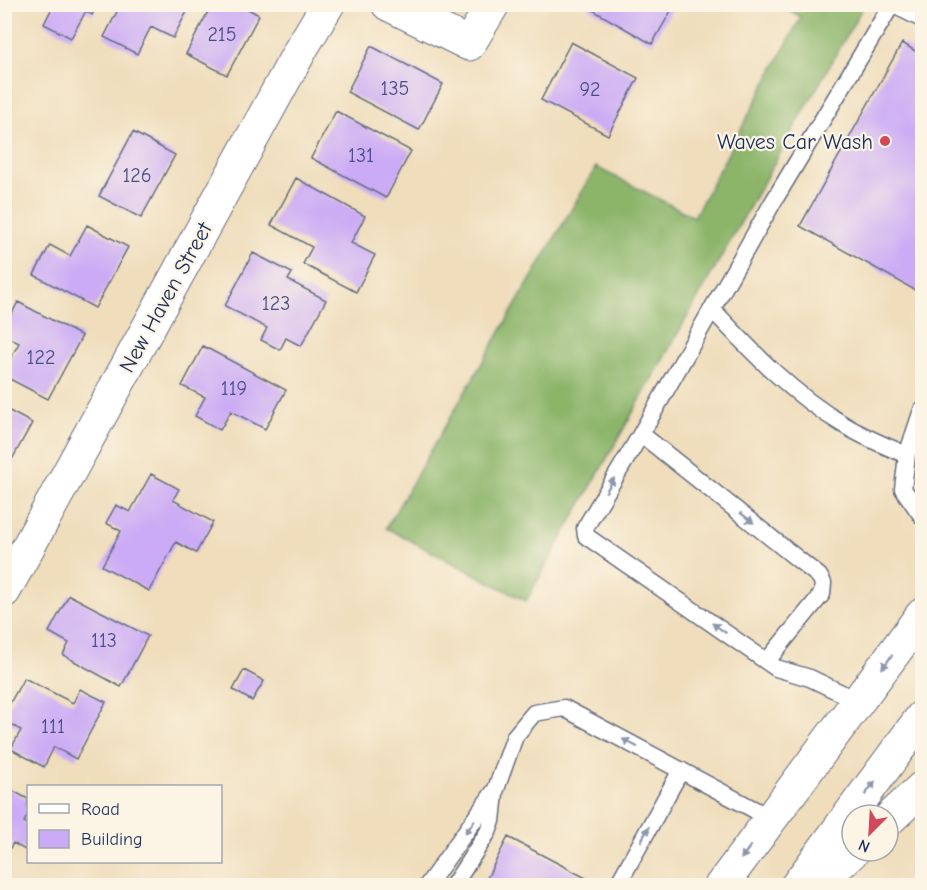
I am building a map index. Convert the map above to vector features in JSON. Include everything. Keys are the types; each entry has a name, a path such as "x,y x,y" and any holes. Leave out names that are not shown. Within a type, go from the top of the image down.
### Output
{"main road":[{"name":"New Haven Street","path":"4,591 301,49 328,4"},
{"path":"388,4 469,44 493,4"},
{"path":"721,885 922,615"},
{"path":"797,885 922,717"},
{"path":"900,809 922,788"},
{"path":"815,885 840,863"}],"lane":[{"path":"858,701 810,678 776,668 586,536 585,528 773,202 891,4 922,19"},
{"path":"712,309 762,362 807,399 843,425 907,455"},
{"path":"922,410 907,455 903,489 922,516"},
{"path":"641,434 819,576 823,583 822,594 767,661"},
{"path":"453,885 488,832 496,789 515,736 534,713 564,708 770,818"},
{"path":"617,885 681,770"},
{"path":"427,885 496,789"}],"green space":[{"path":"781,5 864,5 526,601 386,528 596,167 694,217 801,17"}],"building":[{"path":"54,4 98,4 92,15 86,11 71,38 44,24"},
{"path":"121,4 191,4 173,38 151,27 137,54 104,37"},
{"path":"212,4 239,4 259,15 227,75 186,54"},
{"path":"591,4 675,4 652,44 589,8"},
{"path":"571,42 638,78 608,135 541,100"},
{"name":"Waves Car Wash","path":"902,43 922,55 922,294 800,226"},
{"path":"371,46 443,84 419,130 347,92"},
{"path":"336,111 411,151 386,198 311,158"},
{"path":"133,132 175,155 141,218 99,196"},
{"path":"296,178 365,216 351,243 375,255 356,292 303,264 312,247 271,225"},
{"path":"87,225 128,247 95,308 34,275 50,245 70,256"},
{"path":"253,253 292,273 288,280 326,300 301,346 286,338 280,350 261,340 267,328 225,306"},
{"path":"18,302 82,336 48,399 4,376 4,370 19,343 4,335 4,328"},
{"path":"203,346 286,390 265,429 231,411 220,430 195,416 205,397 182,386"},
{"path":"4,408 32,423 4,474"},
{"path":"151,474 179,489 173,500 213,522 196,553 176,542 149,591 102,566 121,531 106,523 116,505 130,512"},
{"path":"69,595 148,636 121,687 63,655 69,643 49,632"},
{"path":"244,670 264,681 252,701 233,690"},
{"path":"24,678 73,703 80,689 106,702 76,759 54,747 44,767 11,749 21,730 4,721 4,714"},
{"path":"4,786 27,798 27,816 24,822 27,824 27,845 25,850 13,843 4,858"},
{"path":"508,837 601,886 483,886"}],"place":[{"name":"Waves Car Wash","path":"885,141"}]}
